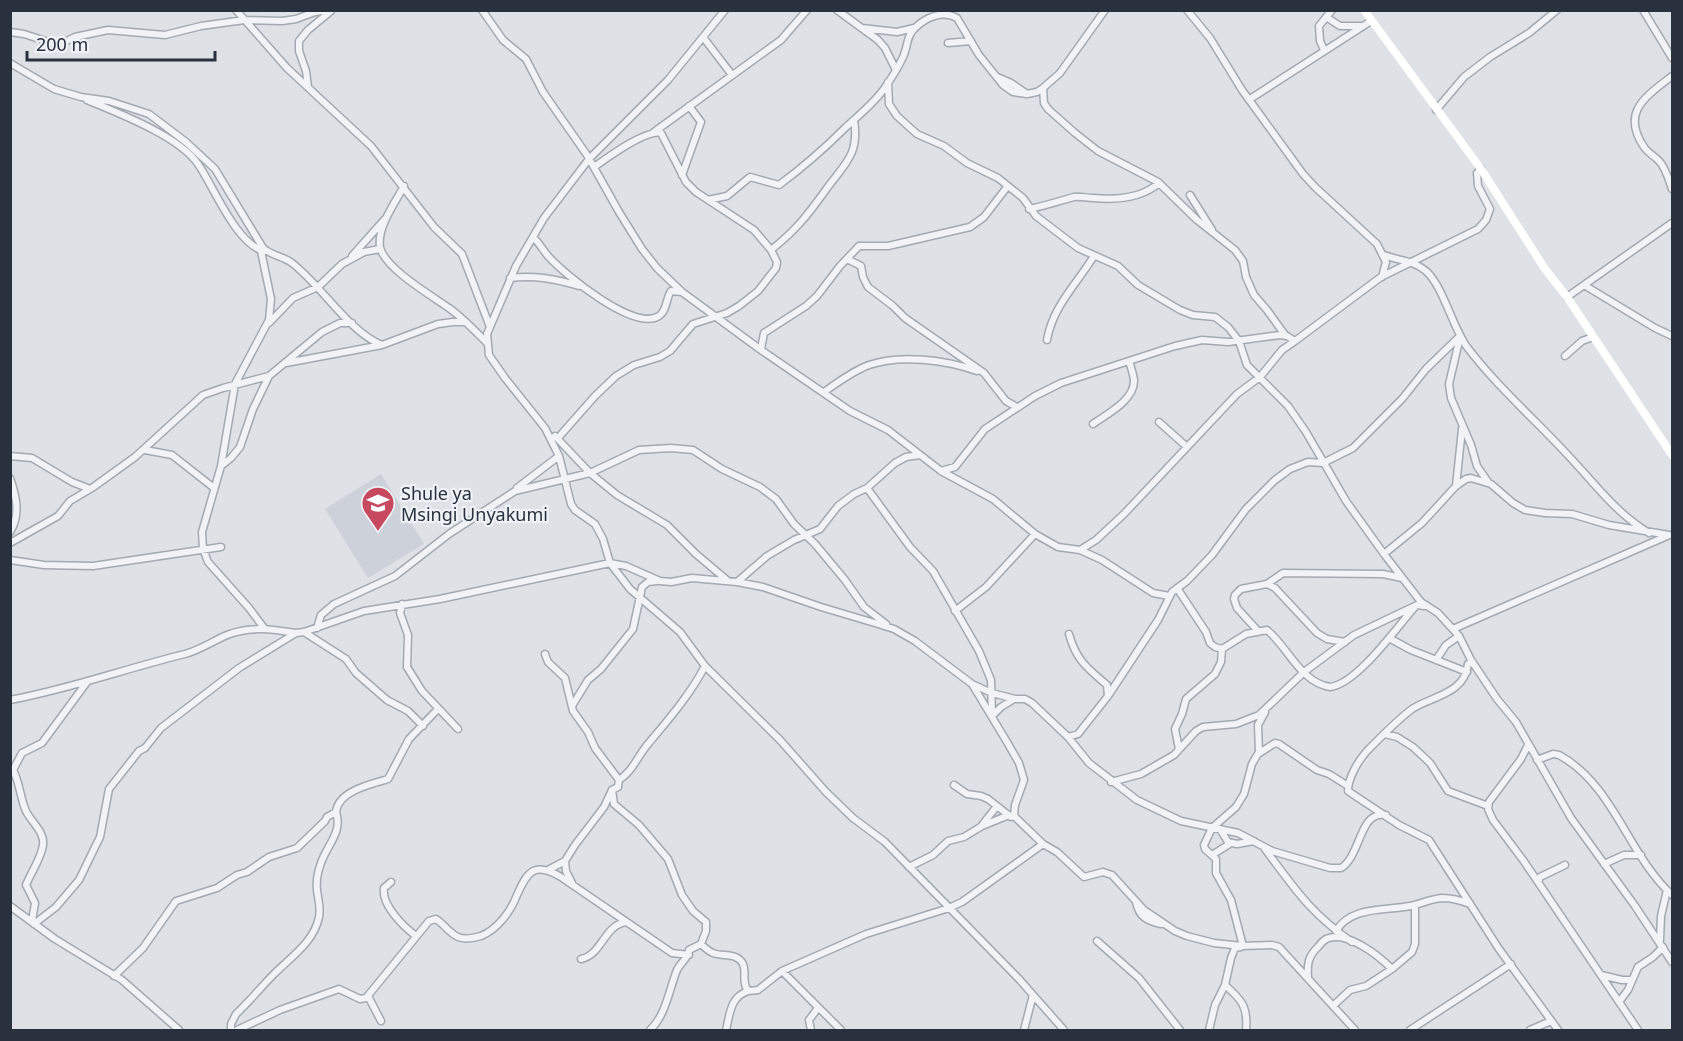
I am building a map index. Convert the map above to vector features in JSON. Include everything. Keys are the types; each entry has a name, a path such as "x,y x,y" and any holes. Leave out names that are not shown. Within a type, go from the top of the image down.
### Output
{"main road":[{"path":"1364,10 1481,169 1545,269 1672,455"}],"street":[{"path":"236,10 308,89 371,146 434,227 464,256 490,327"},
{"path":"10,32 58,45 75,37 108,30 165,35 201,26 244,20 282,21 330,10"},
{"path":"308,89 306,70 299,51 300,41 308,30 330,10"},
{"path":"482,10 503,40 526,59 549,102 590,159 642,249 657,268 682,292 850,411 888,429 941,471 993,499 1035,534 1058,547 1080,550 1102,560 1153,593 1169,596"},
{"path":"725,10 668,80 590,159 544,218 510,278 490,327 487,343 489,356 545,428 559,456 571,504 575,510 595,524 610,563 630,589 680,632 705,666 718,676 741,703 780,740 853,818 885,842 958,915 1064,1030"},
{"path":"594,168 612,155 654,132 781,40 807,10"},
{"path":"837,10 883,45 896,70"},
{"path":"925,10 930,18"},
{"path":"954,10 971,41 997,77 1027,94 1043,88 1067,65 1105,10"},
{"path":"1187,10 1210,38 1242,90 1314,187 1377,244 1384,255 1386,267 1381,277"},
{"path":"1324,50 1318,26 1332,10"},
{"path":"1436,110 1464,77 1490,57 1529,33 1557,10"},
{"path":"1643,10 1672,58"},
{"path":"708,200 727,196 750,177 778,185 806,165 879,95 896,70 907,48 908,37 915,28 930,18 950,15 958,20"},
{"path":"1326,17 1340,26 1362,26"},
{"path":"1250,99 1371,21"},
{"path":"861,28 897,32 915,28"},
{"path":"703,37 732,75"},
{"path":"948,43 971,41"},
{"path":"10,63 54,89 81,97 162,134 189,152 238,229 253,246 292,263 352,323 382,345"},
{"path":"1672,75 1641,103 1633,119 1644,147 1662,165 1672,189"},
{"path":"888,82 889,104 897,116 917,134 944,146 967,163 993,175 1023,198 1029,209 1047,226 1078,248 1118,266 1138,285 1180,310 1193,315 1220,319 1228,327 1239,341 1247,365 1288,406 1306,432 1346,501 1384,554 1421,602 1438,613 1459,636 1473,663 1497,699 1516,722 1571,818 1672,962"},
{"path":"1043,88 1044,103 1048,109 1075,133 1098,151 1159,183 1197,220 1235,250 1240,257 1250,287 1285,335"},
{"path":"81,97 109,101 149,114 186,142 215,169 265,251 271,299 267,325"},
{"path":"682,176 701,122 689,106"},
{"path":"771,250 802,222 825,189 848,162 856,135 854,120"},
{"path":"558,438 616,376 634,365 660,357 670,351 693,324 739,306 767,281 776,268 777,262 771,250 754,230 691,187 682,176 666,140 661,133 654,132"},
{"path":"1080,550 1096,540 1124,514 1237,394 1260,377 1282,350 1381,277 1478,228 1486,220 1490,209 1477,182 1477,173 1481,169"},
{"path":"1151,191 1159,183"},
{"path":"404,186 388,216 380,238 380,249 410,282 466,322 487,343"},
{"path":"761,349 764,333 806,306 861,245 888,246 970,227 979,222 1008,186"},
{"path":"1029,209 1049,206 1074,197 1106,199 1165,189"},
{"path":"1190,195 1216,235"},
{"path":"347,261 388,216"},
{"path":"1566,297 1672,223"},
{"path":"533,237 548,256 583,287 617,309 643,318 653,318 663,313 671,291 682,292"},
{"path":"193,550 202,532 221,466 236,384 252,349 267,325 293,298 318,288 347,261 364,252 380,249"},
{"path":"1384,255 1412,261 1428,273 1460,336 1476,358 1623,516 1649,533"},
{"path":"1047,340 1051,320 1058,306 1094,256"},
{"path":"847,259 861,266 863,278 868,287 905,318 984,373 1006,401 1017,408"},
{"path":"510,278 523,276 546,278 583,287"},
{"path":"1584,285 1654,328 1672,336"},
{"path":"286,363 382,345 438,324 453,321 466,322"},
{"path":"10,543 55,518 75,497 145,450 203,395 269,376 322,332 340,323 352,323"},
{"path":"941,471 955,467 982,432 1017,408 1061,383 1202,340 1228,342 1285,335 1295,340"},
{"path":"1460,336 1449,391 1477,466 1488,483 1519,508 1525,510 1572,514 1609,525 1671,535"},
{"path":"1075,747 1078,734 1108,696 1158,620 1169,596 1212,555 1246,509 1279,476 1300,464 1323,463 1347,452 1363,440 1402,399 1426,369 1460,336"},
{"path":"1565,356 1582,341 1593,337"},
{"path":"824,392 864,368 888,362 923,360 946,362 984,373"},
{"path":"1093,424 1116,409 1130,392 1134,381 1129,361"},
{"path":"221,466 240,447 253,409 269,376"},
{"path":"1159,423 1187,447"},
{"path":"545,428 558,438 590,473 617,495 667,525 696,555 728,581"},
{"path":"1456,486 1462,428"},
{"path":"515,490 590,473 639,450 671,448 693,450 722,469 750,482 778,501 794,524 815,544 845,580 864,607 928,650 972,684 992,693 1015,699 1022,698 1032,703 1068,737 1084,759 1137,800 1181,821 1238,833 1272,851 1330,868 1341,868 1350,860 1360,836 1371,819 1375,816 1386,815"},
{"path":"145,450 172,455 214,488"},
{"path":"737,582 767,556 794,540 816,532 838,506 867,488 895,463 906,457 920,455"},
{"path":"10,456 32,458 90,489"},
{"path":"317,628 321,615 334,604 395,576 449,534 515,490 559,456"},
{"path":"10,478 17,510 16,520 10,532"},
{"path":"1384,554 1422,523 1466,478 1488,483"},
{"path":"66,506 80,485"},
{"path":"867,488 910,547 933,571 980,651 991,681 992,717"},
{"path":"202,532 203,549 208,562 264,628"},
{"path":"815,544 816,532"},
{"path":"956,611 986,587 1035,534"},
{"path":"1454,629 1671,535"},
{"path":"10,560 44,565 93,566 119,564 221,547"},
{"path":"607,551 626,566"},
{"path":"33,923 56,907 79,880 100,837 109,789 139,751 145,748 161,728 261,653 300,633 364,611 440,599 610,563 626,566 660,581"},
{"path":"1258,631 1237,608 1234,599 1241,589 1266,584 1283,573 1383,574 1402,578"},
{"path":"572,706 585,683 606,664 633,629 642,587 648,582 671,582 692,578 737,582 763,587 894,629"},
{"path":"1266,584 1275,588 1322,637 1345,642"},
{"path":"1177,588 1206,632 1210,643 1222,649"},
{"path":"402,604 400,613 408,634 407,667 422,691 458,729"},
{"path":"1111,782 1141,774 1174,755 1196,731 1203,727 1236,724 1259,715 1304,672 1365,628 1417,605 1428,606"},
{"path":"1179,749 1175,729 1186,699 1215,674 1221,662 1222,649 1235,639 1265,629 1282,645 1290,658 1304,672 1325,686 1334,687 1364,664 1417,605"},
{"path":"10,700 87,682 198,650 235,633 264,628 300,633 346,659 356,673 387,699 408,711 423,726"},
{"path":"1069,634 1073,651 1080,661 1107,685 1108,696"},
{"path":"1436,660 1446,645 1459,636"},
{"path":"1389,638 1411,650 1467,672"},
{"path":"545,654 548,662 567,681 573,711 588,732 595,748 619,780 618,787 612,790 604,807 565,861 548,870"},
{"path":"1473,663 1468,664 1467,672 1449,692 1412,709 1361,758 1348,786 1348,791 1399,825 1429,840 1470,904 1558,1030"},
{"path":"619,780 630,773 647,746 667,724 705,666"},
{"path":"33,923 35,903 26,885 43,844 41,835 22,801 19,783 13,770 22,753 42,743 87,682"},
{"path":"972,684 1019,763 1023,786 1014,808 1014,816 1019,822"},
{"path":"992,717 1015,699"},
{"path":"231,1030 236,1014 292,958 314,932 321,908 317,892 318,875 323,856 337,831 337,805 352,792 388,779 406,743 438,709"},
{"path":"1258,754 1258,725 1267,709"},
{"path":"1068,737 1078,734"},
{"path":"1385,734 1402,739 1413,747 1430,764 1448,791 1488,806"},
{"path":"1242,946 1234,909 1216,873 1216,859 1205,849 1204,845 1212,828 1239,803 1244,794 1252,764 1258,754 1279,744 1317,770 1329,774 1348,786"},
{"path":"1488,806 1521,759 1528,745"},
{"path":"1537,760 1553,754 1559,755 1586,775 1594,783 1641,855 1672,895"},
{"path":"954,785 967,794 984,797 1019,822 1043,844 1057,852 1084,877 1103,872 1112,875 1150,914 1175,931 1214,943 1279,947 1355,1030"},
{"path":"612,790 614,804 652,838 658,849 668,859 682,895 693,911 706,922 706,931 701,944 689,950 689,955 678,967 662,1012 650,1030"},
{"path":"979,828 996,806"},
{"path":"1488,806 1492,820 1538,882 1638,1030"},
{"path":"114,976 143,948 176,902 217,888 269,857 297,848 318,829 327,817 336,812"},
{"path":"909,867 933,855 948,841 964,837 1009,815"},
{"path":"1220,829 1231,843"},
{"path":"1212,855 1231,843 1255,841"},
{"path":"726,1030 734,1000 740,994 758,990 782,971 866,934 962,902 1043,844"},
{"path":"1263,846 1302,899 1336,931 1377,955 1392,969"},
{"path":"1604,864 1624,855 1641,855"},
{"path":"565,861 567,875 574,885"},
{"path":"1538,882 1540,877 1565,865"},
{"path":"237,1030 331,990 342,989 360,999 368,996 416,936 433,919 440,921 459,937 473,938 485,934 495,927 509,911 525,877 538,869 548,870 574,885 672,953 689,955"},
{"path":"391,882 384,888 385,899 400,923 416,936"},
{"path":"1619,1002 1628,990 1638,967 1653,957 1661,944 1661,916 1667,890"},
{"path":"1336,931 1342,922 1364,912 1415,905 1441,898 1458,899 1470,904"},
{"path":"958,915 962,902"},
{"path":"1334,1005 1350,990 1366,986 1407,958 1414,948 1415,905"},
{"path":"10,906 135,991 179,1030"},
{"path":"581,959 589,956 597,948 614,925 626,922"},
{"path":"1308,978 1309,960 1313,951 1325,939 1337,937 1352,942"},
{"path":"1097,941 1139,978 1180,1030"},
{"path":"701,944 713,953 732,956 740,960 743,964 744,985 748,991"},
{"path":"1209,1030 1215,1005 1225,985 1231,957 1235,948 1242,946"},
{"path":"672,953 678,967"},
{"path":"1410,1030 1511,964"},
{"path":"782,971 841,1030"},
{"path":"1601,975 1631,980"},
{"path":"1225,985 1241,999 1246,1014 1246,1030"},
{"path":"1024,1030 1033,995"},
{"path":"368,996 381,1021"},
{"path":"812,1030 809,1020 818,1008"},
{"path":"1530,1030 1551,1021"}],"shaded area":[{"path":"381,474 424,544 368,578 325,509"}],"place":[{"name":"Shule ya Msingi Unyakumi","path":"378,532"}]}
